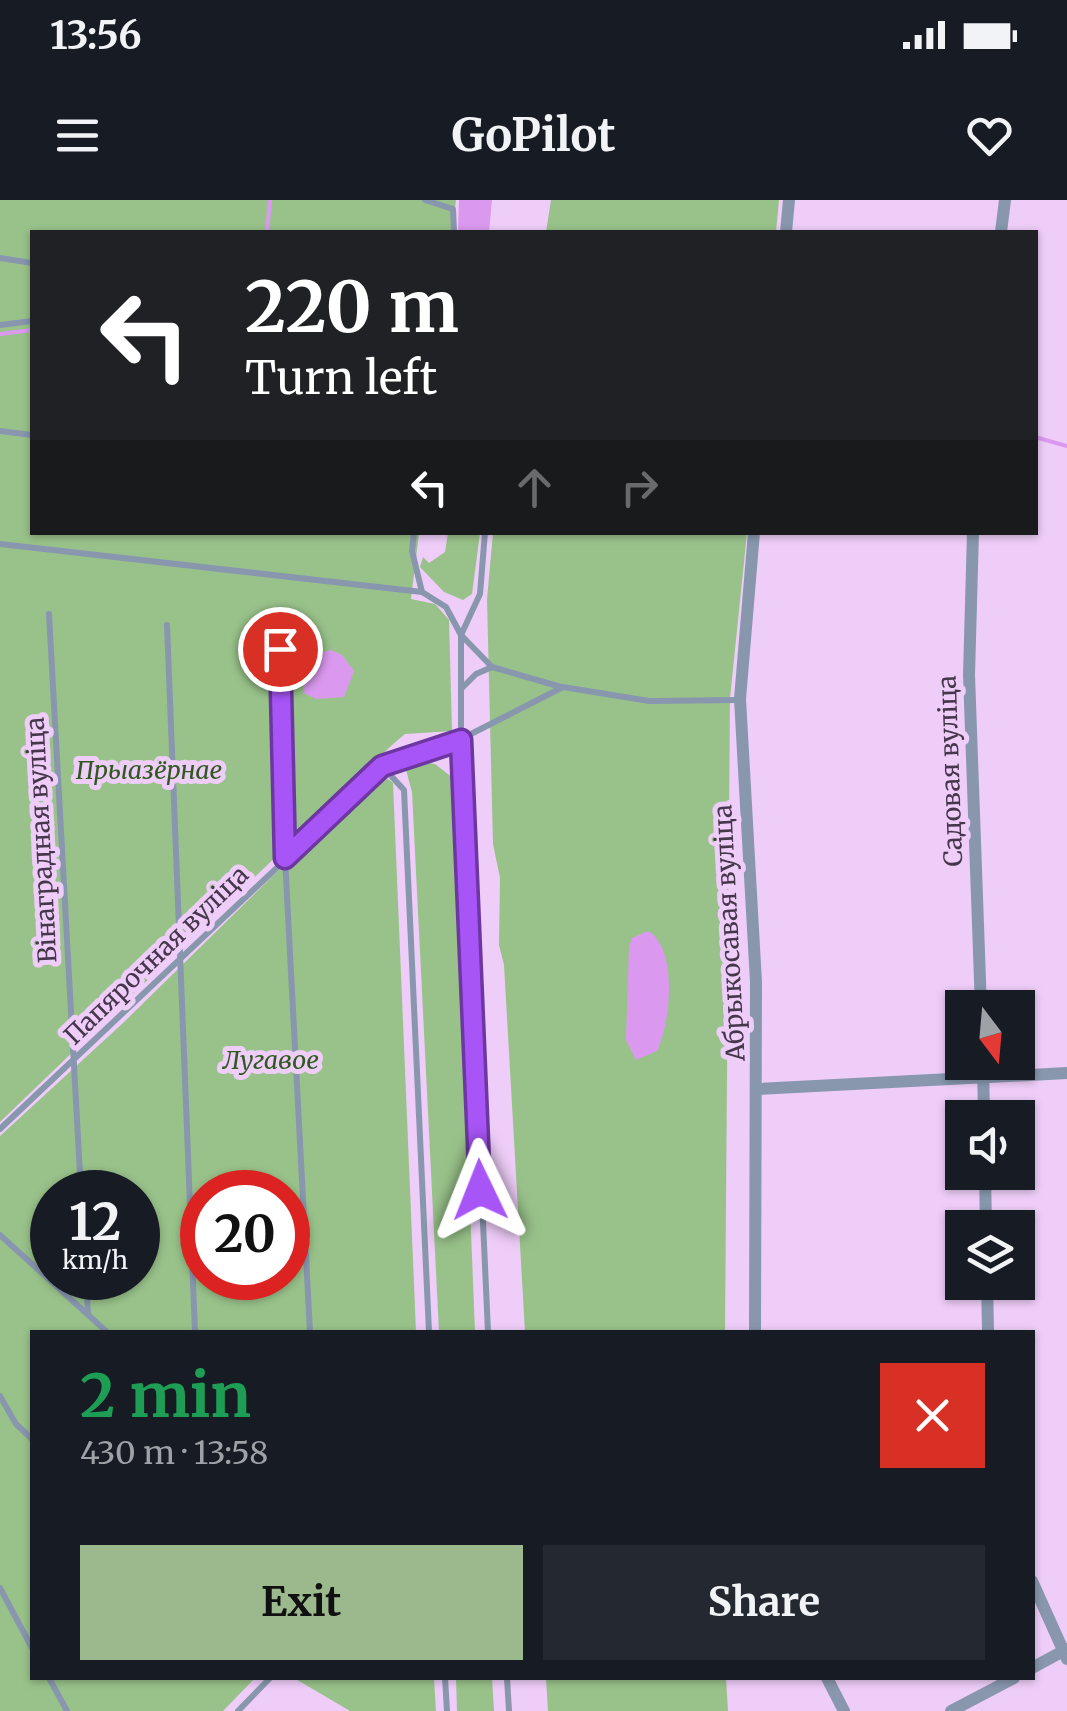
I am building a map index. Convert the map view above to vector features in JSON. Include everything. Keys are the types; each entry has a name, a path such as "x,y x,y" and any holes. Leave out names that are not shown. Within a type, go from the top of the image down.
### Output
{"street":[{"path":"786,230 789,200"},
{"path":"1001,230 1004,200"},
{"name":"Абрыкосавая вуліца","path":"754,535 740,700 758,1089 756,1330"},
{"name":"Садовая вуліца","path":"973,535 969,675 980,990"},
{"path":"1035,1072 1067,1073"},
{"path":"758,1089 945,1073"},
{"path":"987,1300 988,1330"},
{"path":"1035,1587 1066,1653 1035,1667"},
{"path":"828,1680 844,1711"},
{"path":"950,1711 1010,1680"}],"lane":[{"path":"425,200 453,209 454,230"},
{"path":"0,258 30,263"},
{"path":"0,325 30,321"},
{"path":"0,431 30,435"},
{"path":"414,535 412,551 422,592"},
{"path":"485,535 480,594 461,635 460,689 488,1330"},
{"path":"0,544 422,592 446,607 461,635 492,667 564,688 649,701 740,700"},
{"name":"Вінаградная вуліца","path":"49,614 80,1170"},
{"path":"167,625 195,1330"},
{"path":"280,649 285,858 310,1330"},
{"path":"460,689 476,674 492,667"},
{"path":"429,1330 404,790 382,766 461,740 564,688"},
{"name":"Папярочная вуліца","path":"0,1130 178,965 382,766"},
{"path":"0,1234 105,1330"},
{"path":"87,1300 88,1316"},
{"path":"0,1396 16,1424 30,1437"},
{"path":"0,1588 30,1644"},
{"path":"49,1680 67,1711"},
{"path":"238,1711 268,1680"},
{"path":"445,1680 448,1711"},
{"path":"507,1680 509,1711"}],"green space":[{"name":"Прыазёрнае","path":"0,200 456,200 452,230 30,230 30,535 419,535 411,599 435,604 449,620 452,731 405,734 392,745 0,1122"},
{"path":"551,200 779,200 776,230 546,230"},
{"path":"448,535 480,535 472,594 463,600 444,592 420,567 423,557 429,563 445,552"},
{"path":"493,535 747,535 730,698 725,1330 525,1330 504,965 499,945 500,878 493,844 487,599"},
{"path":"421,762 435,764 453,778 475,1330 439,1330 412,792 406,770"},
{"name":"Лугавое","path":"379,772 393,783 416,1330 30,1330 30,1680 253,1680 223,1711 0,1711 0,1136 123,1023"},
{"path":"297,1680 434,1680 436,1711 350,1711"},
{"path":"456,1680 492,1680 494,1711 457,1711"},
{"path":"546,1680 726,1680 728,1711 548,1711"}],"shaded area":[{"path":"459,200 492,200 489,230 458,230"},
{"path":"331,650 342,655 354,671 344,697 316,699 304,693 301,658"},
{"path":"648,931 658,940 664,954 668,1006 657,1051 636,1060 626,1040 629,946 632,938"}],"waterway":[{"path":"267,230 270,200"},
{"path":"0,334 30,330"},
{"path":"1038,438 1067,446"}],"route":[{"path":"280,649 285,858 392,759 461,740 480,1190"}]}
